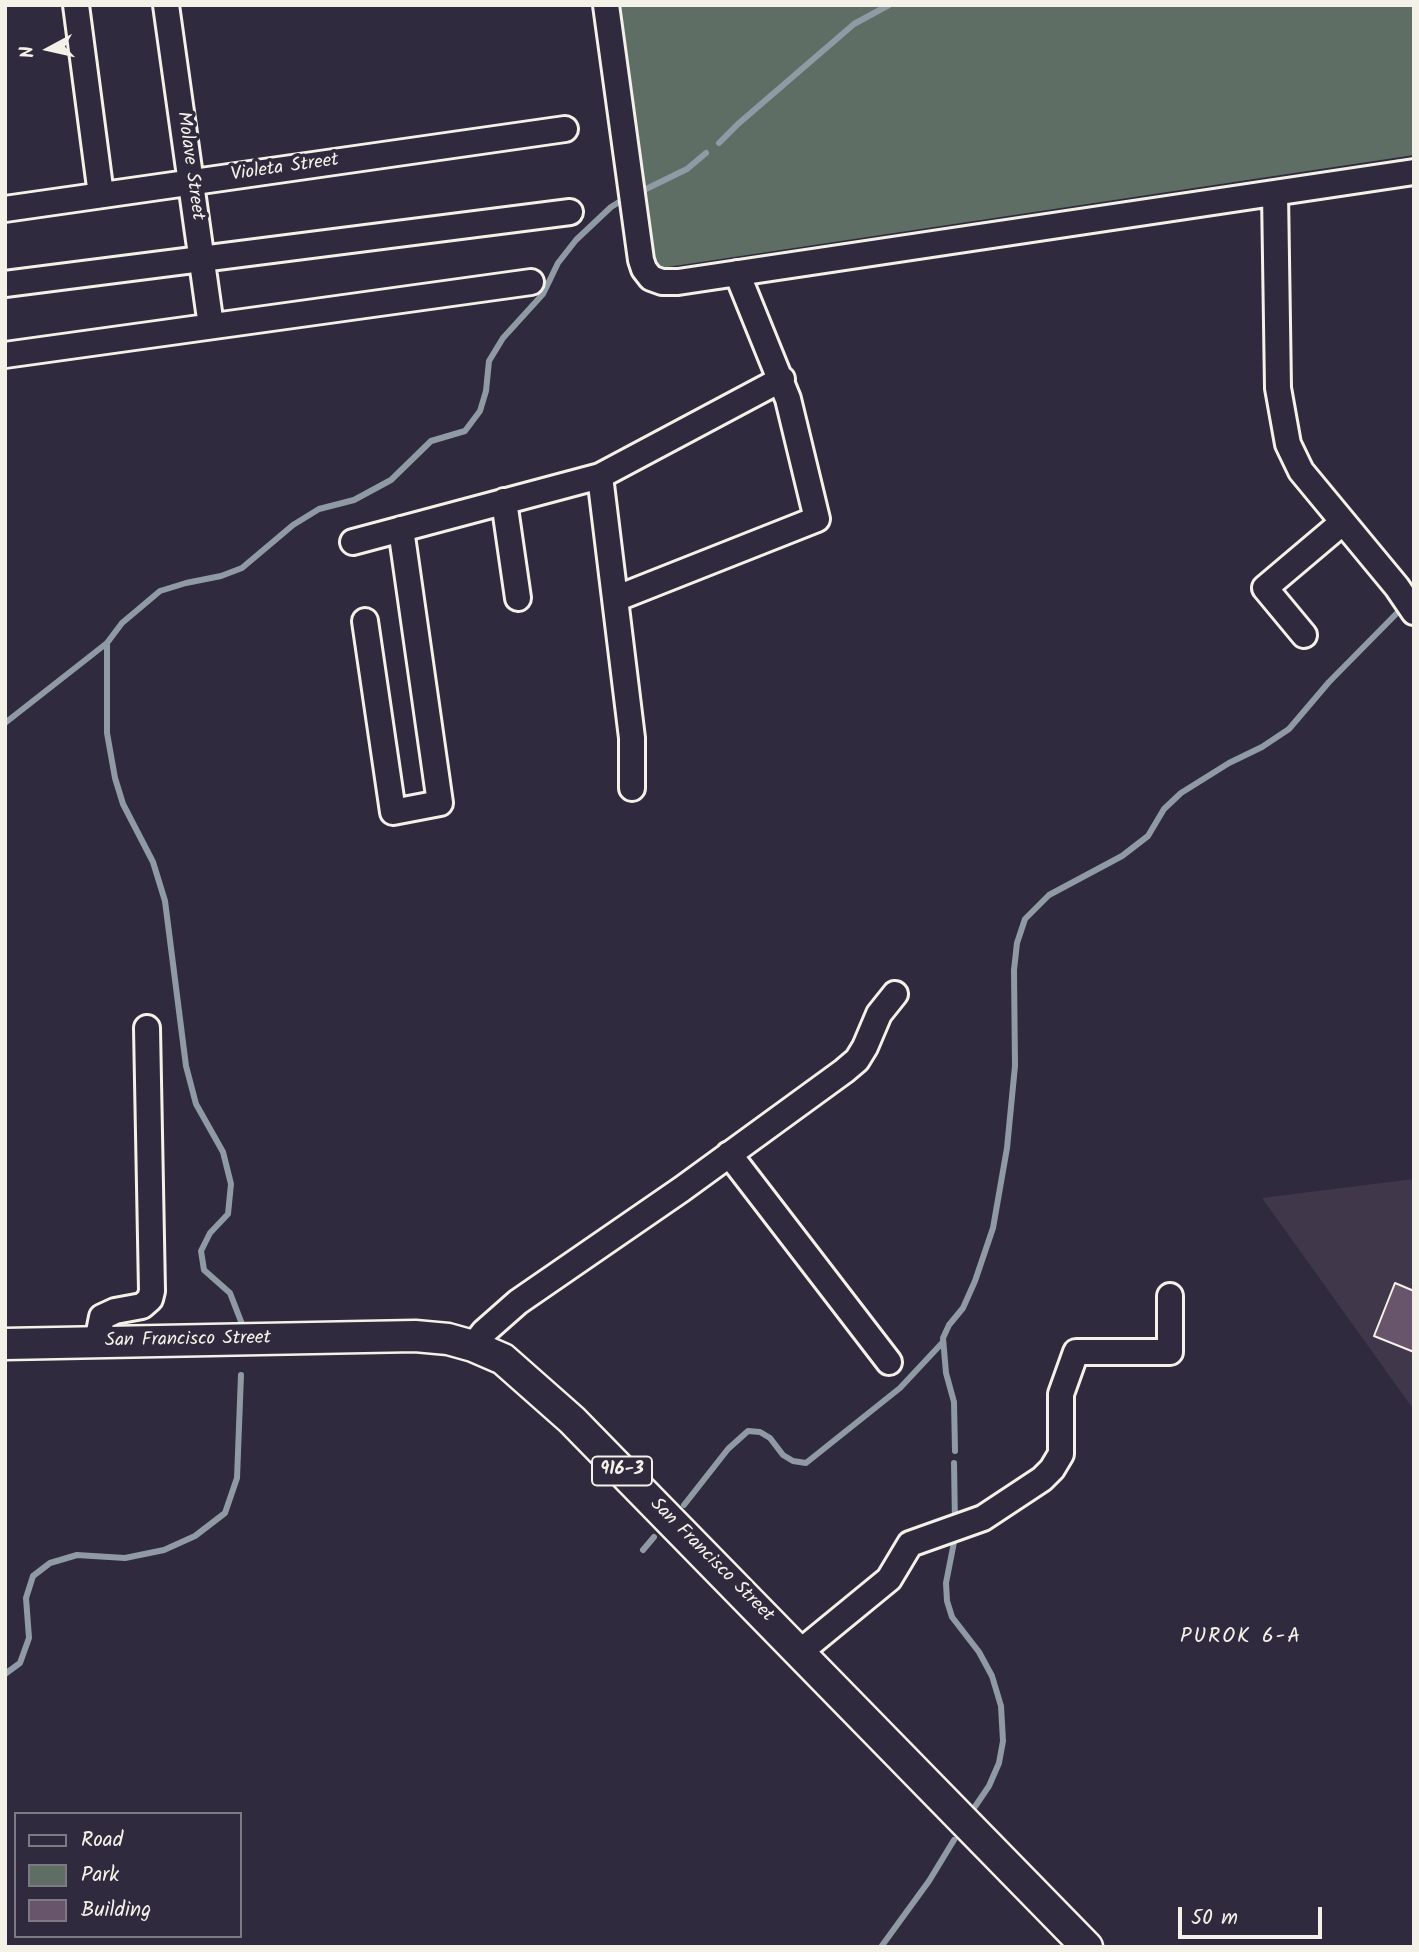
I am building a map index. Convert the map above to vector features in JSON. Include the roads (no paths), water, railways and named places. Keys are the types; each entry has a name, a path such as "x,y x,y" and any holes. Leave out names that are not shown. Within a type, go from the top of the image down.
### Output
{"main road":[{"name":"San Francisco Street","path":"5,1344 415,1336 448,1339 503,1359 572,1420 1087,1947"}],"street":[{"path":"76,5 102,195"},
{"name":"Molave Street","path":"166,5 211,326"},
{"path":"606,5 644,270 651,278 662,282 1414,172"},
{"name":"Violeta Street","path":"5,209 565,129"},
{"path":"1275,193 1278,388 1288,444 1301,471 1397,587 1414,612"},
{"path":"5,284 570,212"},
{"path":"615,599 817,519 782,379 737,273"},
{"path":"5,355 531,282"},
{"path":"354,542 600,476 782,379"},
{"path":"600,476 632,738 632,788"},
{"path":"504,501 518,598"},
{"path":"1304,635 1265,588 1343,522"},
{"path":"365,621 393,812 440,803 401,529"},
{"path":"473,1346 484,1332 518,1302 729,1154 857,1060 866,1047 879,1014 895,994"},
{"path":"97,1342 102,1317 115,1311 142,1306 150,1299 152,1291 147,1028"},
{"path":"729,1154 888,1362"},
{"path":"800,1652 889,1579 910,1544 983,1518 1042,1479 1061,1454 1061,1394 1076,1352 1170,1352 1170,1296"}],"waterway":[{"path":"719,143 854,24 889,5"},
{"path":"640,192 687,169 706,153"},
{"path":"5,723 107,643 122,623 160,591 242,568 293,525 319,509 354,500 391,480 431,441 465,431 480,411 486,391 489,361 503,338 543,294 558,263 576,240 611,207 624,199"},
{"path":"955,1451 954,1402 946,1373 943,1338 949,1325 963,1308 993,1228 1007,1148 1015,1066 1014,970 1017,943 1025,919 1049,895 1122,856 1148,836 1164,809 1181,793 1289,729 1329,682 1402,608"},
{"path":"107,643 107,733 115,778 123,804 153,862 165,901 186,1066 196,1104 223,1152 231,1184 228,1214 210,1233 201,1251 204,1270 230,1293 242,1324"},
{"path":"684,1505 728,1449 748,1431 760,1432 770,1438 783,1455 793,1461 806,1463 900,1388 943,1342"},
{"path":"5,1674 20,1663 29,1638 26,1598 33,1576 50,1563 77,1555 125,1558 164,1550 195,1536 225,1513 237,1478 241,1375"},
{"path":"954,1463 955,1522"},
{"path":"643,1550 654,1537"},
{"path":"955,1537 946,1583 947,1601 952,1617 979,1652 992,1676 1001,1706 1003,1741 999,1763 989,1786 972,1811"},
{"path":"881,1947 929,1881 954,1840"}],"district":[{"name":"PUROK 6-A","path":"1241,1638"}]}
